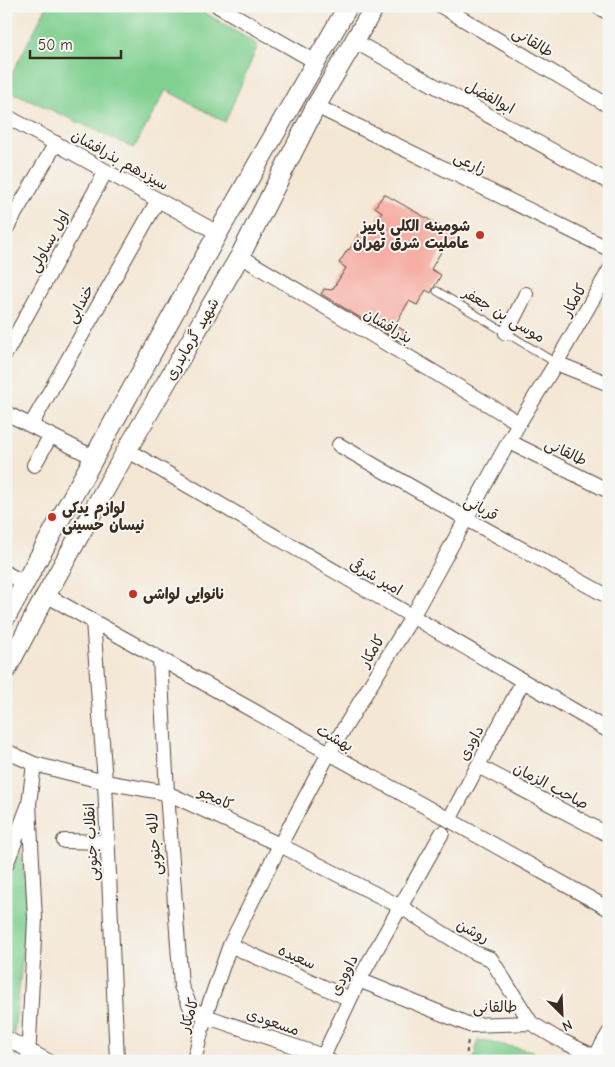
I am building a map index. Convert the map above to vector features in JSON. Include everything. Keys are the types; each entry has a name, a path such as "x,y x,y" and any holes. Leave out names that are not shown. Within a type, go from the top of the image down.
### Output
{"main road":[{"name":"شهید گرمابدری","path":"6,617 218,233 348,6"},
{"name":"شهید گرمابدری","path":"6,670 127,450 240,256 316,106 375,6"},
{"path":"24,583 46,595"}],"street":[{"path":"218,6 316,62"},
{"name":"طالقانی","path":"441,6 609,106"},
{"path":"597,6 609,13"},
{"name":"ابوالفضل","path":"354,40 609,182"},
{"name":"زارعی","path":"316,106 609,249"},
{"name":"سیزدهم بذرافشان","path":"6,116 218,233"},
{"path":"6,229 56,143"},
{"name":"اول یساولی","path":"6,353 106,171"},
{"name":"خندابی","path":"31,425 158,200"},
{"name":"بذرافشان","path":"240,256 519,423"},
{"name":"کامکار","path":"194,1061 205,1016 230,945 280,845 329,754 412,617 519,423 609,271"},
{"path":"506,332 526,294"},
{"path":"556,363 609,384"},
{"path":"6,413 95,458"},
{"path":"34,465 51,435"},
{"name":"طالقانی","path":"510,442 609,491"},
{"name":"قربانی","path":"339,445 467,519 609,597"},
{"name":"امیر شرقی","path":"127,450 609,732"},
{"path":"6,573 24,583"},
{"name":"بهشت","path":"46,595 609,909"},
{"name":"انقلاب جنوبی","path":"92,621 105,782 118,1061"},
{"name":"لاله جنوبی","path":"160,659 167,793 181,986 191,1008 205,1016"},
{"name":"داودی","path":"449,820 523,681"},
{"name":"کامجو","path":"6,751 34,764 105,782 167,793 280,845 401,907"},
{"path":"29,1056 35,920 29,804 34,764"},
{"name":"صاحب الزمان","path":"478,766 609,835"},
{"path":"6,865 29,804"},
{"name":"داوودی","path":"325,1059 359,980 442,833"},
{"path":"64,841 108,842"},
{"name":"روشن","path":"401,907 473,952 492,959 531,1023"},
{"name":"سعیده","path":"230,945 350,999"},
{"name":"طالقانی","path":"359,980 470,1025 531,1023 594,1059"},
{"name":"مسعودی","path":"205,1016 325,1059"},
{"path":"594,1059 609,1033"},
{"path":"6,1038 29,1056 48,1061"}],"lane":[{"name":"موسی بن جعفر","path":"438,291 556,363"}],"path":[{"path":"466,1061 470,1025"}],"green space":[{"path":"47,6 194,6 258,45 225,122 166,90 134,148 6,89 6,85"},
{"path":"18,843 29,898 14,1034 6,1030 6,878"},
{"path":"478,1040 532,1051 546,1061 474,1061"}],"building":[{"path":"384,194 460,237 453,249 445,245 431,269 441,275 431,293 426,290 417,305 409,301 395,325 405,331 399,341 321,294 324,289 332,290 346,268 339,263 360,233 368,234 382,212 375,207"}],"place":[{"name":"شومینه الکلی پاییز عاملیت شرق تهران","path":"480,235"},
{"name":"لوازم یدکی نیسان حسینی","path":"52,517"},
{"name":"نانوایی لواشی","path":"133,594"}]}
